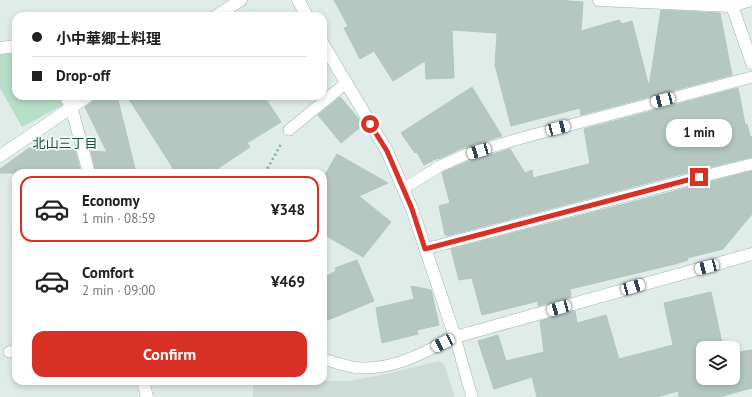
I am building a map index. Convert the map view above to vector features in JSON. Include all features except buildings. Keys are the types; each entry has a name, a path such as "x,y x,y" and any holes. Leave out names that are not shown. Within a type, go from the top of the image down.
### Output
{"street":[{"path":"222,12 241,0"},
{"path":"298,0 305,12"},
{"path":"599,0 731,3 751,0"},
{"path":"731,3 752,63"},
{"path":"0,48 12,46"},
{"path":"327,51 387,151 412,209 455,337 752,254"},
{"path":"0,156 68,101 88,169"},
{"path":"144,385 147,397"}],"lane":[{"path":"403,189 440,166 467,154 536,134 752,78"},
{"path":"327,98 346,82"},
{"path":"289,130 325,100"},
{"path":"425,249 752,164"},
{"path":"327,360 361,368 383,367 410,360 455,337 472,397"}],"path":[{"path":"267,169 289,130"}],"shaded area":[{"path":"439,361 444,364 455,397 253,397 253,385 327,385 327,381 349,381"}],"green space":[{"path":"12,52 12,100 60,100 63,105 22,127 0,88 0,53"}],"district":[{"name":"北山三丁目","path":"65,143"}],"route":[{"path":"370,124 387,151 412,209 425,249 699,177"}]}
